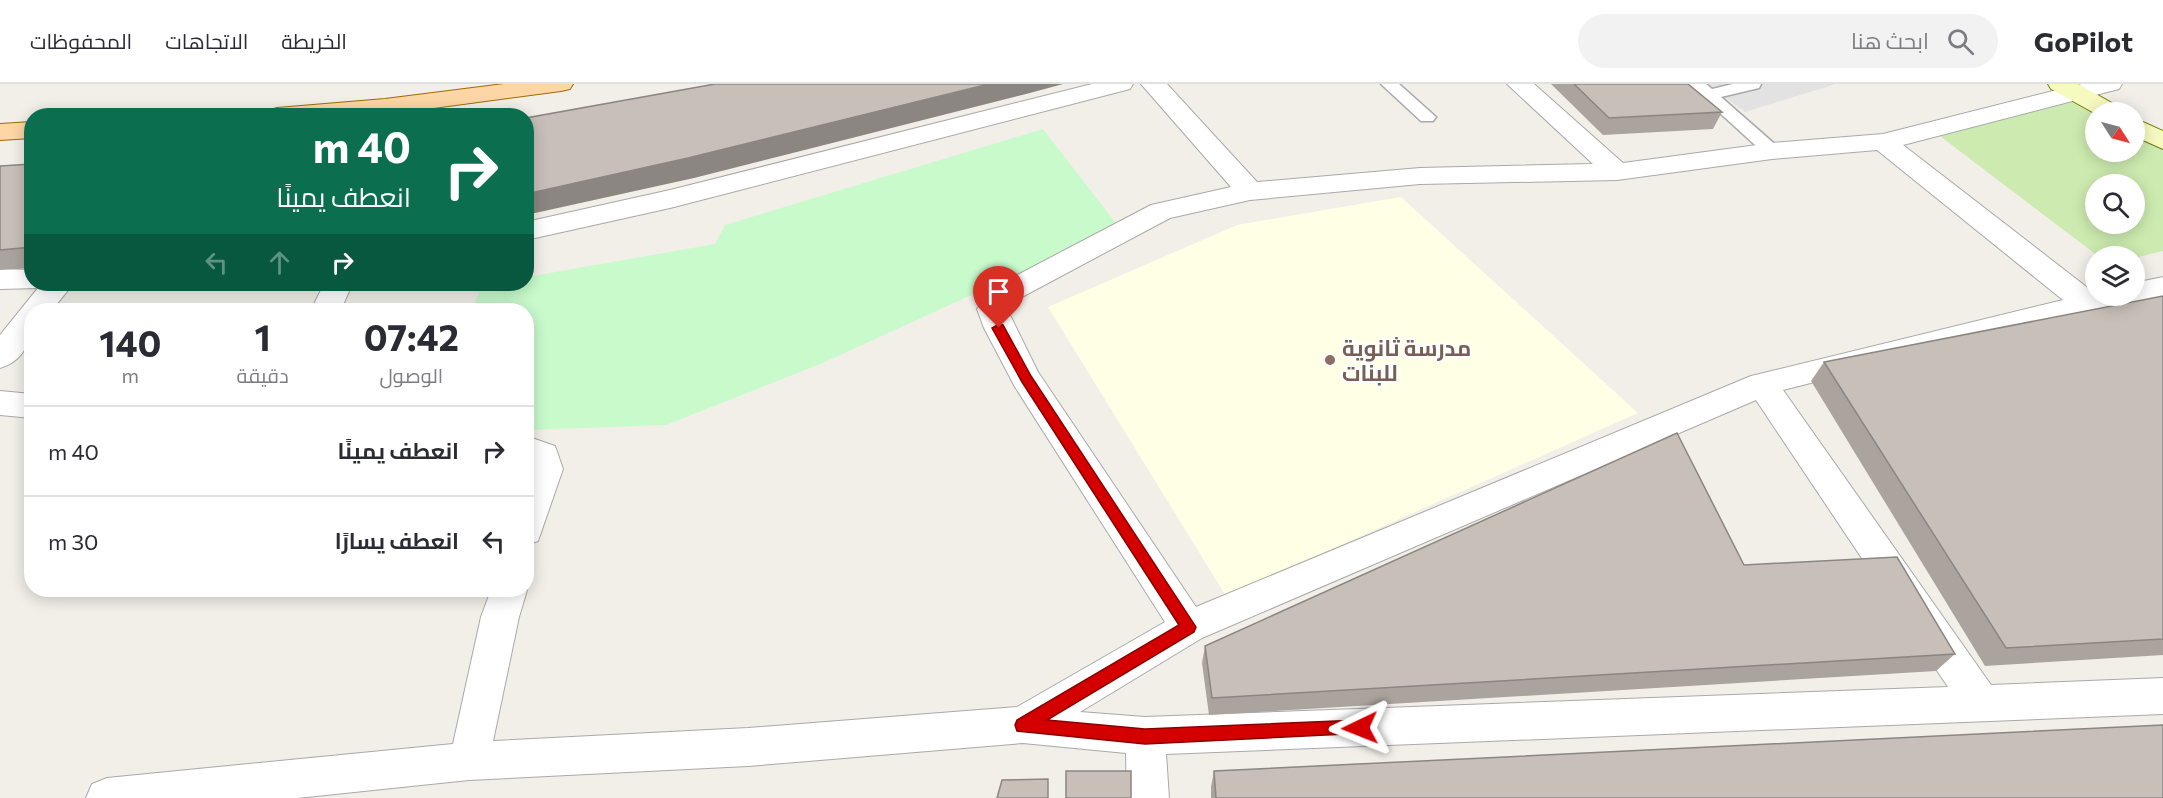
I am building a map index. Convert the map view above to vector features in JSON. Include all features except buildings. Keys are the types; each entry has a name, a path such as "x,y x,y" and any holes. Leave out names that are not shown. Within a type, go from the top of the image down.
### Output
{"main road":[{"path":"404,108 561,84"},
{"path":"0,132 24,130"}],"street":[{"path":"534,229 670,199 1121,84"},
{"path":"1154,84 1250,190"},
{"path":"1519,84 1617,172"},
{"path":"1188,627 1026,379 999,328 992,309 1010,291 1161,211 1250,190 1419,176 1617,172 1772,151 1883,142 2068,89 2110,84"},
{"path":"2068,89 2092,102"},
{"path":"2145,132 2163,141"},
{"path":"1883,142 2085,302"},
{"path":"0,279 24,280"},
{"path":"2145,290 2163,287"},
{"path":"42,303 52,291"},
{"path":"1023,725 1188,627 1762,384 2085,302"},
{"path":"0,357 24,326"},
{"path":"1762,384 1980,702"},
{"path":"0,403 24,405"},
{"path":"534,452 543,455 546,469 534,506"},
{"path":"469,761 500,617 507,597"},
{"path":"107,798 344,785 469,761 748,747 1023,725 1145,736 2163,696"},
{"path":"1145,736 1148,798"}],"lane":[{"path":"1389,84 1427,117"},
{"path":"1702,90 1753,84"},
{"path":"1702,90 1772,151"}],"shaded area":[{"path":"1707,84 1836,84 1745,112"},
{"name":"مدرسة ثانوية للبنات","path":"1401,197 1638,413 1226,596 1048,307 1237,225"}],"green space":[{"path":"2094,98 2094,102 2085,102 2085,162 2145,162 2145,133 2163,146 2163,251 2145,256 2145,246 2085,246 1932,130"},
{"path":"1043,129 1119,227 825,362 666,425 534,430 534,303 474,303 480,291 534,291 534,276 715,244 725,225"}],"place":[{"name":"مدرسة ثانوية للبنات","path":"1330,360"}],"route":[{"path":"999,328 1026,379 1188,627 1023,725 1145,736 1360,728"}]}
